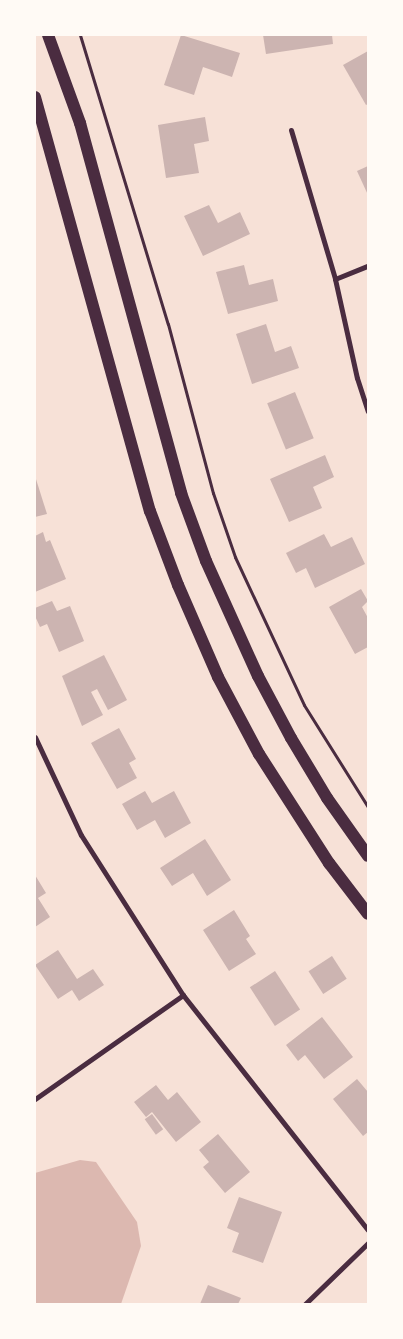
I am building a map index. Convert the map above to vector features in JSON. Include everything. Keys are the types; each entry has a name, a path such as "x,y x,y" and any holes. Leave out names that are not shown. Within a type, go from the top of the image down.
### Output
{"main road":[{"path":"48,35 80,123 181,494 206,561 258,676 291,738 327,798 368,856"},
{"path":"35,97 150,511 178,585 218,677 259,754 324,855 368,914"}],"street":[{"path":"291,130 335,279 357,378 368,412"},
{"path":"335,279 368,266"},
{"path":"35,738 81,835 182,995 368,1230"},
{"path":"35,1099 182,995"},
{"path":"305,1304 368,1243"}],"path":[{"path":"80,35 168,324 213,493 235,558 304,705 368,807"}],"shaded area":[{"path":"80,1160 96,1162 137,1222 141,1246 121,1304 35,1304 35,1173"}],"building":[{"path":"181,35 240,53 232,77 203,67 194,95 164,85"},
{"path":"263,35 332,35 333,44 266,54"},
{"path":"368,51 368,104 366,105 343,65"},
{"path":"205,117 209,141 194,144 199,173 166,178 158,125"},
{"path":"368,166 368,195 357,171"},
{"path":"209,205 218,223 240,212 250,234 203,256 184,216"},
{"path":"244,265 249,285 273,279 278,301 228,314 216,272"},
{"path":"266,324 275,352 291,346 299,368 252,384 236,334"},
{"path":"295,392 314,438 286,450 267,403"},
{"path":"325,455 334,477 313,487 322,508 289,522 270,479"},
{"path":"35,476 47,514 35,517"},
{"path":"43,532 46,542 50,540 66,579 35,592 35,536"},
{"path":"324,534 331,547 352,537 365,564 315,588 306,568 296,573 286,553"},
{"path":"361,589 368,601 362,607 368,618 368,647 355,654 329,607"},
{"path":"52,601 57,611 70,606 84,641 59,652 47,624 40,627 35,616 35,608"},
{"path":"104,655 127,700 108,710 97,689 91,692 103,715 82,726 62,676"},
{"path":"119,728 136,759 129,763 137,778 117,789 91,743"},
{"path":"145,791 152,803 174,791 191,823 165,838 155,820 137,830 122,804"},
{"path":"205,839 231,880 207,896 193,873 172,886 160,868"},
{"path":"35,875 46,893 38,898 50,917 35,927"},
{"path":"234,910 250,936 246,939 256,954 229,971 203,930"},
{"path":"58,950 77,979 93,969 104,985 79,1001 72,990 58,999 35,965"},
{"path":"332,956 347,979 323,994 309,971"},
{"path":"275,971 300,1010 275,1026 250,987"},
{"path":"322,1017 353,1057 324,1079 305,1055 298,1061 286,1045"},
{"path":"357,1079 368,1092 368,1132 363,1136 333,1099"},
{"path":"156,1085 168,1100 177,1092 201,1122 176,1142 152,1112 146,1117 134,1102"},
{"path":"152,1114 163,1129 156,1135 145,1119"},
{"path":"218,1134 250,1172 225,1193 203,1167 209,1162 199,1150"},
{"path":"239,1197 282,1212 263,1263 232,1252 239,1233 227,1228"},
{"path":"208,1285 241,1298 238,1304 200,1304"}]}
